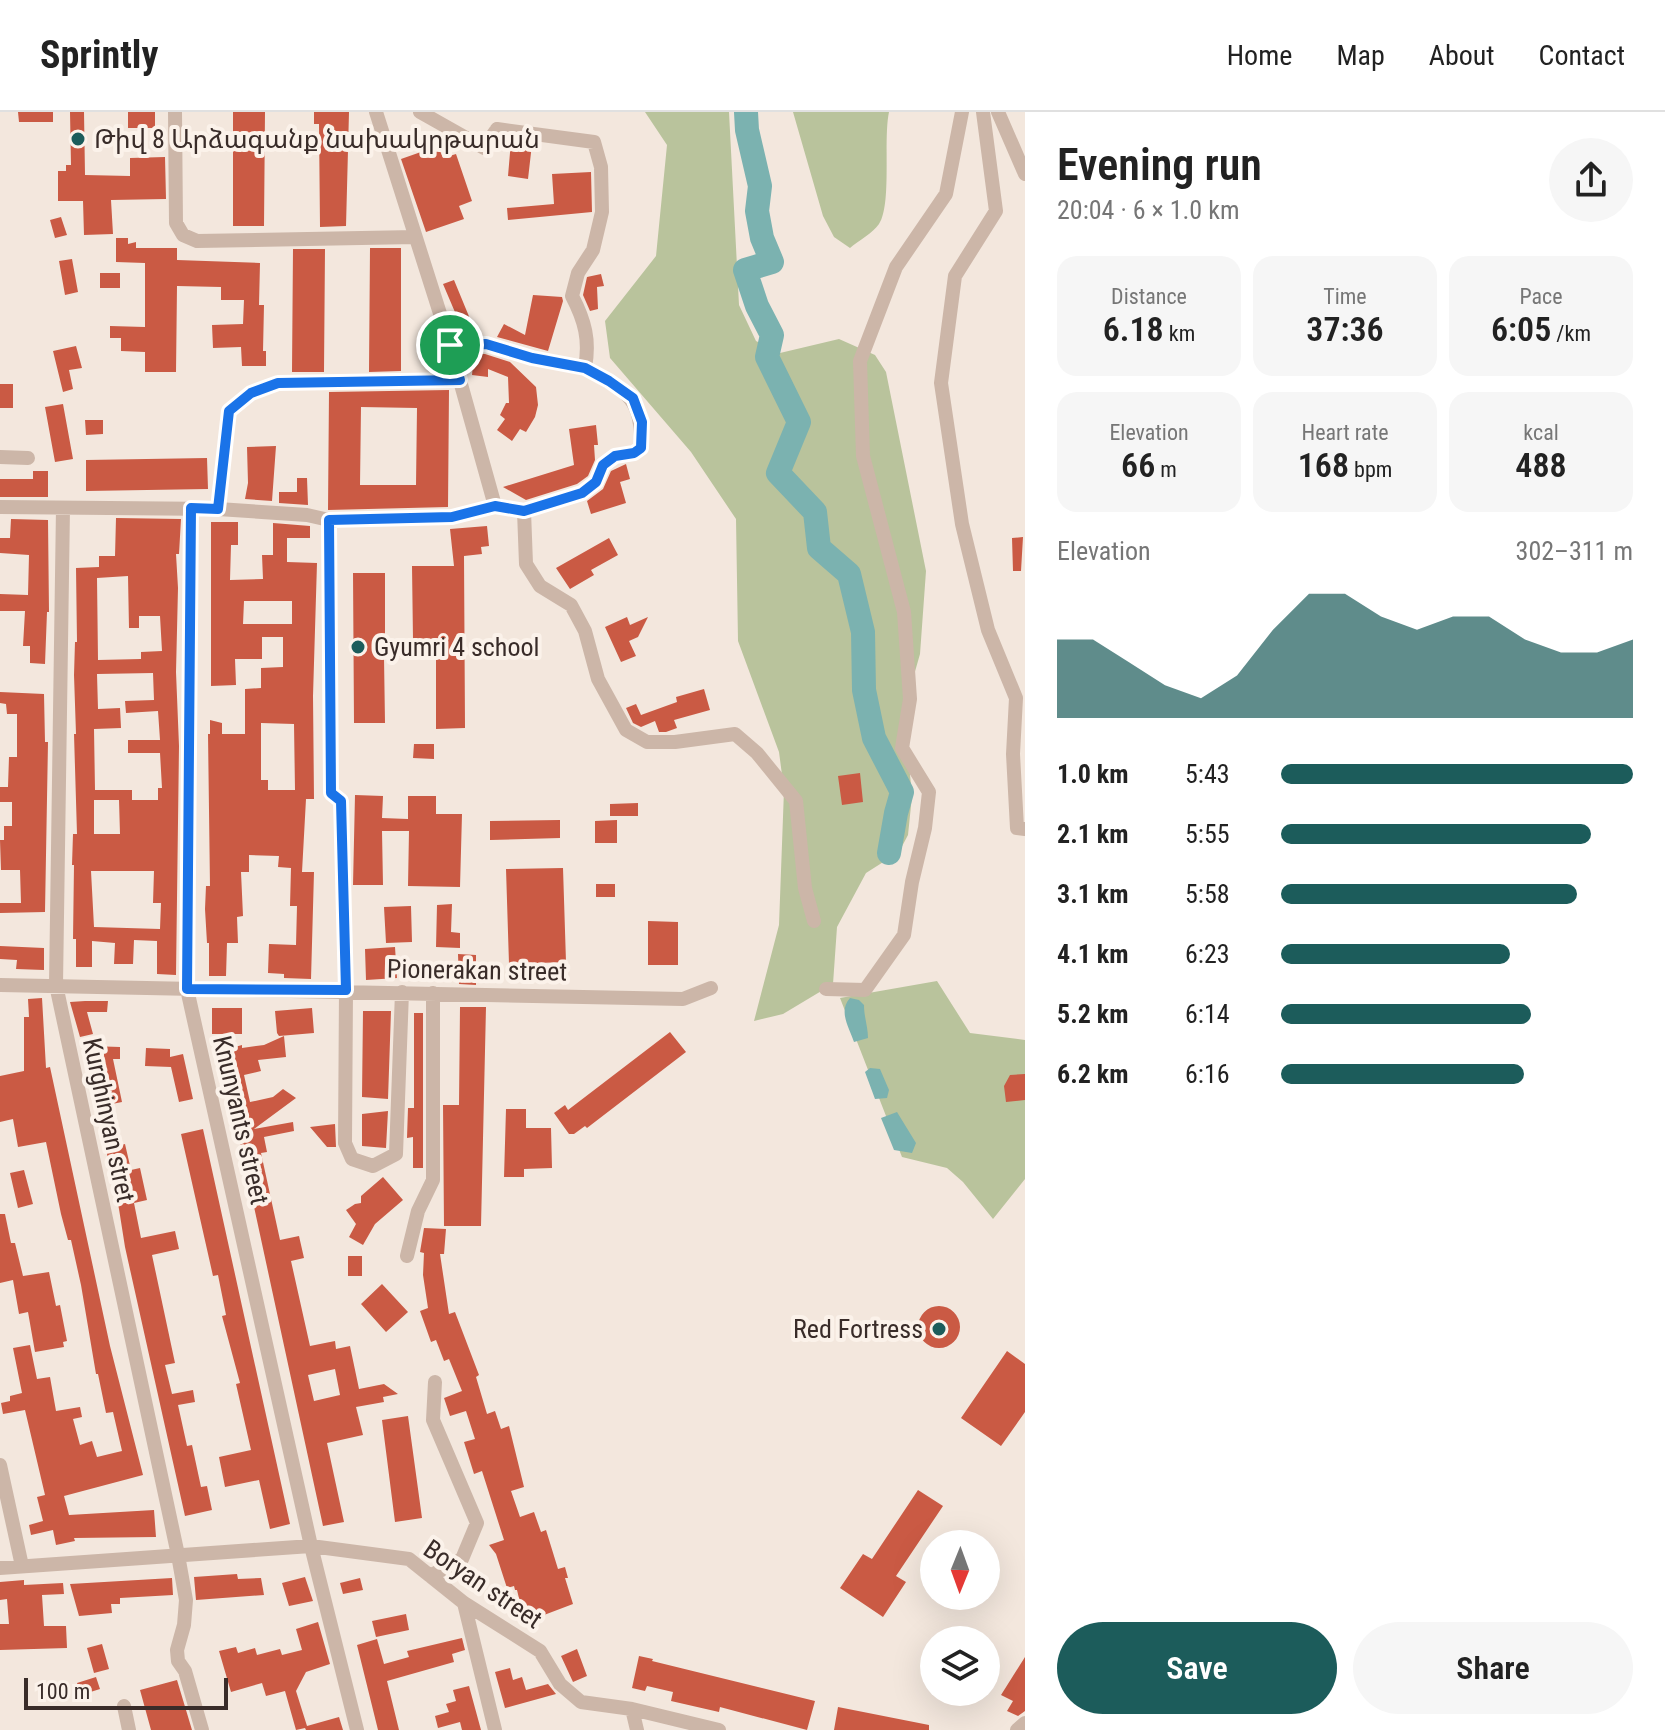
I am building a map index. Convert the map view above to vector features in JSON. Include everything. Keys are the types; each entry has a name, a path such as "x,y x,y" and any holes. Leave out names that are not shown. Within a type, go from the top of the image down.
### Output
{"street":[{"path":"175,112 176,223 183,235 197,241 415,237"},
{"path":"376,112 450,345 495,506"},
{"path":"420,112 484,148 497,129 495,112"},
{"path":"826,989 865,990 904,935 925,828 929,792 902,748 910,699 904,612 863,456 860,361 896,267 946,194 962,112"},
{"path":"983,112 996,211 955,276 941,383 962,524 988,630 1016,698 1013,754 1017,828 1025,829"},
{"path":"998,112 1025,174"},
{"path":"497,129 594,142 601,167 602,212 593,250 578,273 572,296 584,318 589,347 585,368"},
{"path":"0,507 218,509 307,515 329,520 452,517 495,506 524,511 582,493 596,482 603,465 615,456 634,453 641,448 642,422 633,398 585,368 532,358 486,344 450,345"},
{"path":"218,509 229,411 251,393 278,383 460,380"},
{"path":"0,457 28,458"},
{"name":"Kurghinyan stret","path":"63,508 56,985 178,1555 186,1600 184,1625 177,1650 178,1661 185,1671 202,1730"},
{"name":"Knunyants street","path":"191,508 187,989 311,1546 357,1730"},
{"path":"524,511 526,564 540,586 571,605 585,631 598,679 626,730 647,742 675,742 735,734 757,753 796,801 805,888 814,921"},
{"path":"329,520 331,793 341,801 346,990 345,1143 352,1159 373,1166 396,1154 402,992"},
{"name":"Pionerakan street","path":"0,985 683,999 711,988"},
{"path":"407,1256 418,1211 433,1180 433,993"},
{"path":"430,1576 462,1559 477,1523 433,1420 435,1382"},
{"path":"0,1465 22,1566"},
{"name":"Boryan street","path":"0,1568 311,1546 409,1559 464,1603 540,1651 560,1684 581,1702 632,1709 719,1730"},
{"path":"464,1603 495,1730"},
{"path":"124,1706 129,1730"},
{"path":"632,1709 637,1730"},
{"path":"1017,1730 1025,1723"}],"green space":[{"path":"645,112 729,112 739,305 756,341 780,353 839,339 875,355 886,372 926,571 920,654 904,710 912,796 908,835 899,852 866,873 837,927 833,984 783,1014 754,1021 779,925 784,790 779,752 738,641 736,519 691,452 610,358 605,321 656,256 667,145"},
{"path":"793,112 889,112 883,215 869,234 850,248 834,237 823,216"},
{"path":"937,981 970,1033 1025,1040 1025,1179 993,1219 963,1182 947,1168 902,1157 840,998"}],"water":[{"path":"850,998 864,1005 868,1034 868,1038 854,1042 845,1014"},
{"path":"870,1068 880,1069 889,1090 887,1098 875,1099 865,1072"},
{"path":"897,1112 916,1143 912,1153 894,1150 881,1118"}],"building":[{"path":"18,112 53,112 53,122 19,122"},
{"path":"70,112 84,112 85,175 130,176 130,158 165,157 166,199 111,200 113,234 84,235 83,201 58,201 58,171 66,171 66,165 71,165"},
{"path":"128,112 155,112 155,128 128,128"},
{"path":"233,112 265,112 264,226 233,226"},
{"path":"314,112 349,112 346,226 320,227 319,124 314,124"},
{"path":"511,141 532,144 528,179 508,176"},
{"path":"438,146 443,158 456,154 472,201 459,206 464,219 426,232 401,159"},
{"path":"591,172 592,212 508,220 507,208 554,204 552,174"},
{"path":"61,217 67,235 55,238 50,220"},
{"path":"116,238 128,238 128,244 136,242 136,248 177,248 177,260 260,263 259,305 264,305 263,351 266,351 266,366 242,366 241,347 213,348 212,325 243,324 244,300 221,300 221,287 177,286 176,372 145,372 145,352 121,351 121,338 110,338 110,326 145,327 145,263 116,262"},
{"path":"370,248 401,248 401,371 369,372"},
{"path":"293,249 325,249 324,372 292,372"},
{"path":"72,259 78,292 65,295 59,261"},
{"path":"100,273 120,273 120,288 100,288"},
{"path":"601,274 604,286 597,287 598,309 590,311 583,295 587,277"},
{"path":"454,280 475,331 463,331 443,284"},
{"path":"533,295 562,297 548,351 497,337 504,324 525,335"},
{"path":"76,346 82,368 69,370 73,389 63,392 53,351"},
{"path":"474,354 510,362 536,387 538,405 535,417 526,432 520,429 512,441 497,430 505,419 500,415 509,403 508,377 488,369 488,377 472,375"},
{"path":"0,384 13,384 13,408 0,408"},
{"path":"449,390 448,507 328,510 329,392","holes":["361,407 417,408 416,485 360,485"]},
{"path":"63,404 73,459 55,462 45,407"},
{"path":"85,420 103,420 103,434 86,435"},
{"path":"596,425 598,445 594,445 595,460 588,476 577,484 526,500 503,487 574,465 569,429"},
{"path":"276,446 272,501 245,499 247,447"},
{"path":"207,458 208,489 86,491 86,460"},
{"path":"626,464 630,479 620,482 626,503 591,514 587,501 603,489 611,471"},
{"path":"33,471 48,471 48,497 0,497 0,479 33,479"},
{"path":"297,478 307,478 308,505 279,503 279,492 297,492"},
{"path":"116,518 181,519 179,554 176,554 179,746 176,975 157,974 157,941 134,940 133,964 114,964 115,943 92,941 92,967 76,967 72,865 73,834 77,834 74,734 76,568 99,567 99,556 115,556","holes":["128,576 129,628 139,628 139,616 160,616 162,651 141,652 141,659 98,660 97,578","153,673 154,700 125,701 126,713 158,711 160,740 128,740 128,753 160,753 162,788 158,788 158,800 132,800 132,790 95,790 94,729 121,728 120,708 98,709 97,674","94,800 119,800 120,834 94,834","91,871 154,871 153,903 161,903 160,929 94,927"]},
{"path":"11,519 48,520 49,612 45,664 30,663 30,646 23,646 25,611 0,611 0,594 28,595 29,555 0,553 0,538 10,538"},
{"path":"211,522 238,522 238,545 231,545 230,580 263,579 262,555 273,555 273,523 310,526 310,538 287,538 287,562 317,563 314,799 306,799 302,872 314,872 311,979 284,978 284,974 268,973 269,944 296,945 297,906 290,906 291,868 278,867 279,856 249,855 249,872 241,872 243,916 237,917 238,943 227,943 226,976 209,976 205,909 206,886 210,886 210,720 222,723 222,734 245,734 245,689 261,688 261,668 283,667 283,637 262,637 262,659 235,659 236,685 211,686","holes":["244,601 292,601 292,624 243,624","261,723 294,724 295,790 268,790 268,780 261,780"]},
{"path":"487,526 489,546 481,547 482,554 464,556 465,728 436,729 436,656 384,657 385,723 354,723 353,573 385,573 385,640 413,640 412,566 454,566 450,529"},
{"path":"1023,537 1021,571 1013,571 1012,538"},
{"path":"609,538 618,555 591,570 594,575 570,589 556,568"},
{"path":"627,617 630,625 648,617 638,637 629,641 636,656 621,662 605,627"},
{"path":"704,689 710,710 674,720 677,728 666,732 659,732 655,721 641,727 633,723 626,708 636,704 641,715 677,702 676,697"},
{"path":"0,692 44,694 45,742 48,742 45,912 0,913 0,903 21,903 20,870 1,870 0,840 4,840 4,826 12,826 12,802 0,802 0,787 8,787 9,757 17,757 17,714 7,714 6,704 0,703"},
{"path":"414,744 434,744 434,759 413,758"},
{"path":"860,773 863,802 842,805 838,776"},
{"path":"355,795 383,796 382,818 408,819 408,796 436,796 436,814 462,814 460,887 408,886 409,831 382,831 383,885 353,885"},
{"path":"638,803 638,816 610,816 610,804"},
{"path":"560,820 560,838 490,840 490,821"},
{"path":"617,820 617,843 595,843 595,821"},
{"path":"563,868 566,962 509,964 506,869"},
{"path":"596,884 615,884 615,897 596,897"},
{"path":"452,904 451,932 460,933 460,948 436,947 437,905"},
{"path":"411,906 412,942 386,943 384,907"},
{"path":"648,921 678,922 678,965 648,965"},
{"path":"0,946 44,948 44,970 16,969 17,960 0,959"},
{"path":"395,947 397,978 366,980 365,949"},
{"path":"458,954 476,955 476,985 459,984"},
{"path":"42,998 46,1068 50,1067 110,1346 143,1475 64,1496 69,1515 154,1510 156,1537 74,1538 75,1541 56,1545 53,1530 31,1535 29,1525 43,1521 37,1497 45,1495 25,1410 3,1414 1,1403 10,1401 10,1396 22,1393 13,1348 30,1345 37,1379 50,1377 56,1411 80,1407 82,1417 73,1419 80,1445 92,1441 97,1457 122,1451 113,1412 106,1413 96,1374 81,1285 71,1240 68,1240 61,1214 46,1142 18,1147 13,1119 0,1122 0,1076 24,1071 24,1017 29,1017 28,999"},
{"path":"108,1001 107,1012 87,1012 93,1034 80,1037 70,1002"},
{"path":"460,1007 486,1007 481,1226 444,1226 443,1105 459,1105"},
{"path":"212,1008 242,1008 242,1034 212,1034"},
{"path":"312,1008 314,1033 279,1036 275,1011"},
{"path":"363,1011 391,1011 388,1099 362,1097"},
{"path":"414,1013 423,1013 423,1168 413,1168 413,1137 407,1138 408,1108 414,1108"},
{"path":"670,1032 686,1052 587,1128 585,1126 569,1134 554,1113 565,1105 568,1110"},
{"path":"284,1036 286,1057 258,1060 261,1071 244,1075 250,1102 273,1097 283,1089 296,1098 254,1129 293,1122 294,1131 264,1137 267,1152 261,1153 280,1240 299,1236 304,1258 291,1261 310,1346 335,1341 336,1349 350,1346 359,1389 384,1384 398,1394 383,1397 384,1402 356,1407 363,1435 327,1443 344,1522 323,1526 240,1142 236,1143 217,1052 242,1045 242,1048 264,1045","holes":["335,1369 340,1395 314,1401 308,1375"]},
{"path":"90,1046 120,1047 120,1059 113,1059 122,1102 112,1104 121,1145 125,1144 131,1170 140,1168 147,1200 134,1203 141,1238 175,1231 179,1249 152,1255 175,1363 165,1365 172,1394 193,1390 195,1402 178,1405 187,1446 192,1445 201,1487 207,1486 212,1510 185,1516 88,1067"},
{"path":"146,1048 170,1049 170,1057 183,1054 193,1099 179,1102 171,1067 145,1066"},
{"path":"1025,1074 1025,1100 1006,1102 1004,1086 1010,1075"},
{"path":"506,1109 526,1109 526,1128 551,1128 552,1168 524,1169 524,1177 504,1177"},
{"path":"388,1111 386,1148 362,1146 362,1114"},
{"path":"335,1124 336,1147 327,1147 310,1127"},
{"path":"203,1129 290,1524 270,1529 259,1480 225,1487 219,1457 251,1450 236,1384 240,1383 222,1316 226,1315 218,1275 213,1276 181,1134"},
{"path":"24,1170 33,1204 18,1208 10,1173"},
{"path":"383,1177 403,1200 375,1224 363,1245 349,1237 356,1224 346,1210 361,1203 361,1196"},
{"path":"0,1214 5,1214 23,1276 49,1272 56,1306 60,1305 67,1341 63,1342 64,1347 35,1352 28,1312 19,1314 13,1280 0,1283"},
{"path":"424,1228 446,1229 444,1254 440,1254 449,1314 455,1312 479,1375 476,1377 487,1414 495,1411 501,1429 509,1426 524,1487 511,1491 520,1517 534,1512 541,1532 546,1530 558,1569 565,1567 573,1604 544,1615 524,1619 517,1590 514,1586 507,1588 496,1554 489,1545 504,1540 482,1471 474,1474 464,1442 475,1439 466,1411 450,1416 444,1398 462,1391 449,1359 444,1361 436,1340 431,1342 420,1311 428,1308 423,1275 424,1253 420,1252"},
{"path":"348,1256 362,1256 362,1276 348,1276"},
{"path":"382,1284 408,1312 386,1332 361,1304"},
{"name":"Red Fortress","path":"939,1306 954,1312 960,1327 954,1342 939,1348 924,1342 918,1327 924,1312"},
{"path":"1007,1351 1025,1364 1025,1412 1001,1446 961,1418"},
{"path":"408,1416 422,1518 395,1522 382,1420"},
{"path":"918,1490 943,1506 927,1530 920,1530 920,1540 896,1576 906,1582 883,1617 840,1588 863,1554 872,1559"},
{"path":"237,1574 238,1579 261,1578 264,1595 196,1600 194,1577"},
{"path":"305,1577 313,1601 289,1606 282,1583"},
{"path":"172,1578 173,1595 120,1598 120,1604 111,1604 112,1613 79,1616 70,1584"},
{"path":"360,1578 363,1590 343,1594 340,1583"},
{"path":"24,1580 24,1585 63,1583 64,1594 42,1595 44,1626 66,1626 67,1648 0,1650 0,1624 9,1624 7,1599 0,1600 0,1582"},
{"path":"406,1614 409,1630 376,1637 372,1621"},
{"path":"318,1622 330,1664 306,1672 296,1691 307,1726 339,1717 343,1730 296,1730 285,1691 266,1696 262,1683 231,1692 219,1651 236,1647 238,1653 255,1648 257,1655 280,1649 282,1655 302,1650 296,1629"},
{"path":"462,1638 465,1650 452,1654 454,1662 387,1681 399,1730 378,1730 357,1645 377,1639 384,1664 409,1657 407,1651"},
{"path":"102,1644 109,1669 94,1673 87,1648"},
{"path":"577,1649 587,1676 573,1682 561,1656"},
{"path":"639,1656 815,1701 807,1730 720,1707 719,1712 671,1701 673,1692 647,1686 645,1691 632,1688"},
{"path":"1025,1657 1025,1711 1018,1716 1007,1711 1013,1701 1001,1695"},
{"path":"510,1668 513,1680 522,1677 526,1690 548,1684 556,1694 505,1708 495,1672"},
{"path":"96,1677 100,1689 81,1695 77,1683"},
{"path":"177,1680 192,1730 151,1730 140,1690"},
{"path":"469,1686 481,1730 462,1730 460,1722 438,1728 435,1716 449,1712 446,1704 456,1701 453,1690"},
{"path":"838,1707 929,1725 929,1730 834,1730"}],"waterway":[{"path":"746,112 760,186 757,211 762,238 772,262 745,270 757,306 772,335 767,357 799,422 778,473 815,512 819,548 849,574 863,632 864,690 874,738 902,792 889,853"}],"place":[{"name":"Թիվ 8 Արձագանք նախակրթարան","path":"78,139"},
{"name":"Gyumri 4 school","path":"358,647"},
{"name":"Red Fortress","path":"939,1329"}],"route":[{"path":"486,344 532,358 585,368 633,398 642,422 641,448 634,453 615,456 603,465 596,482 582,493 524,511 495,506 452,517 329,520 331,793 341,801 346,990 187,989 191,508 218,509 229,411 251,393 278,383 460,380 450,345 486,344"}]}
